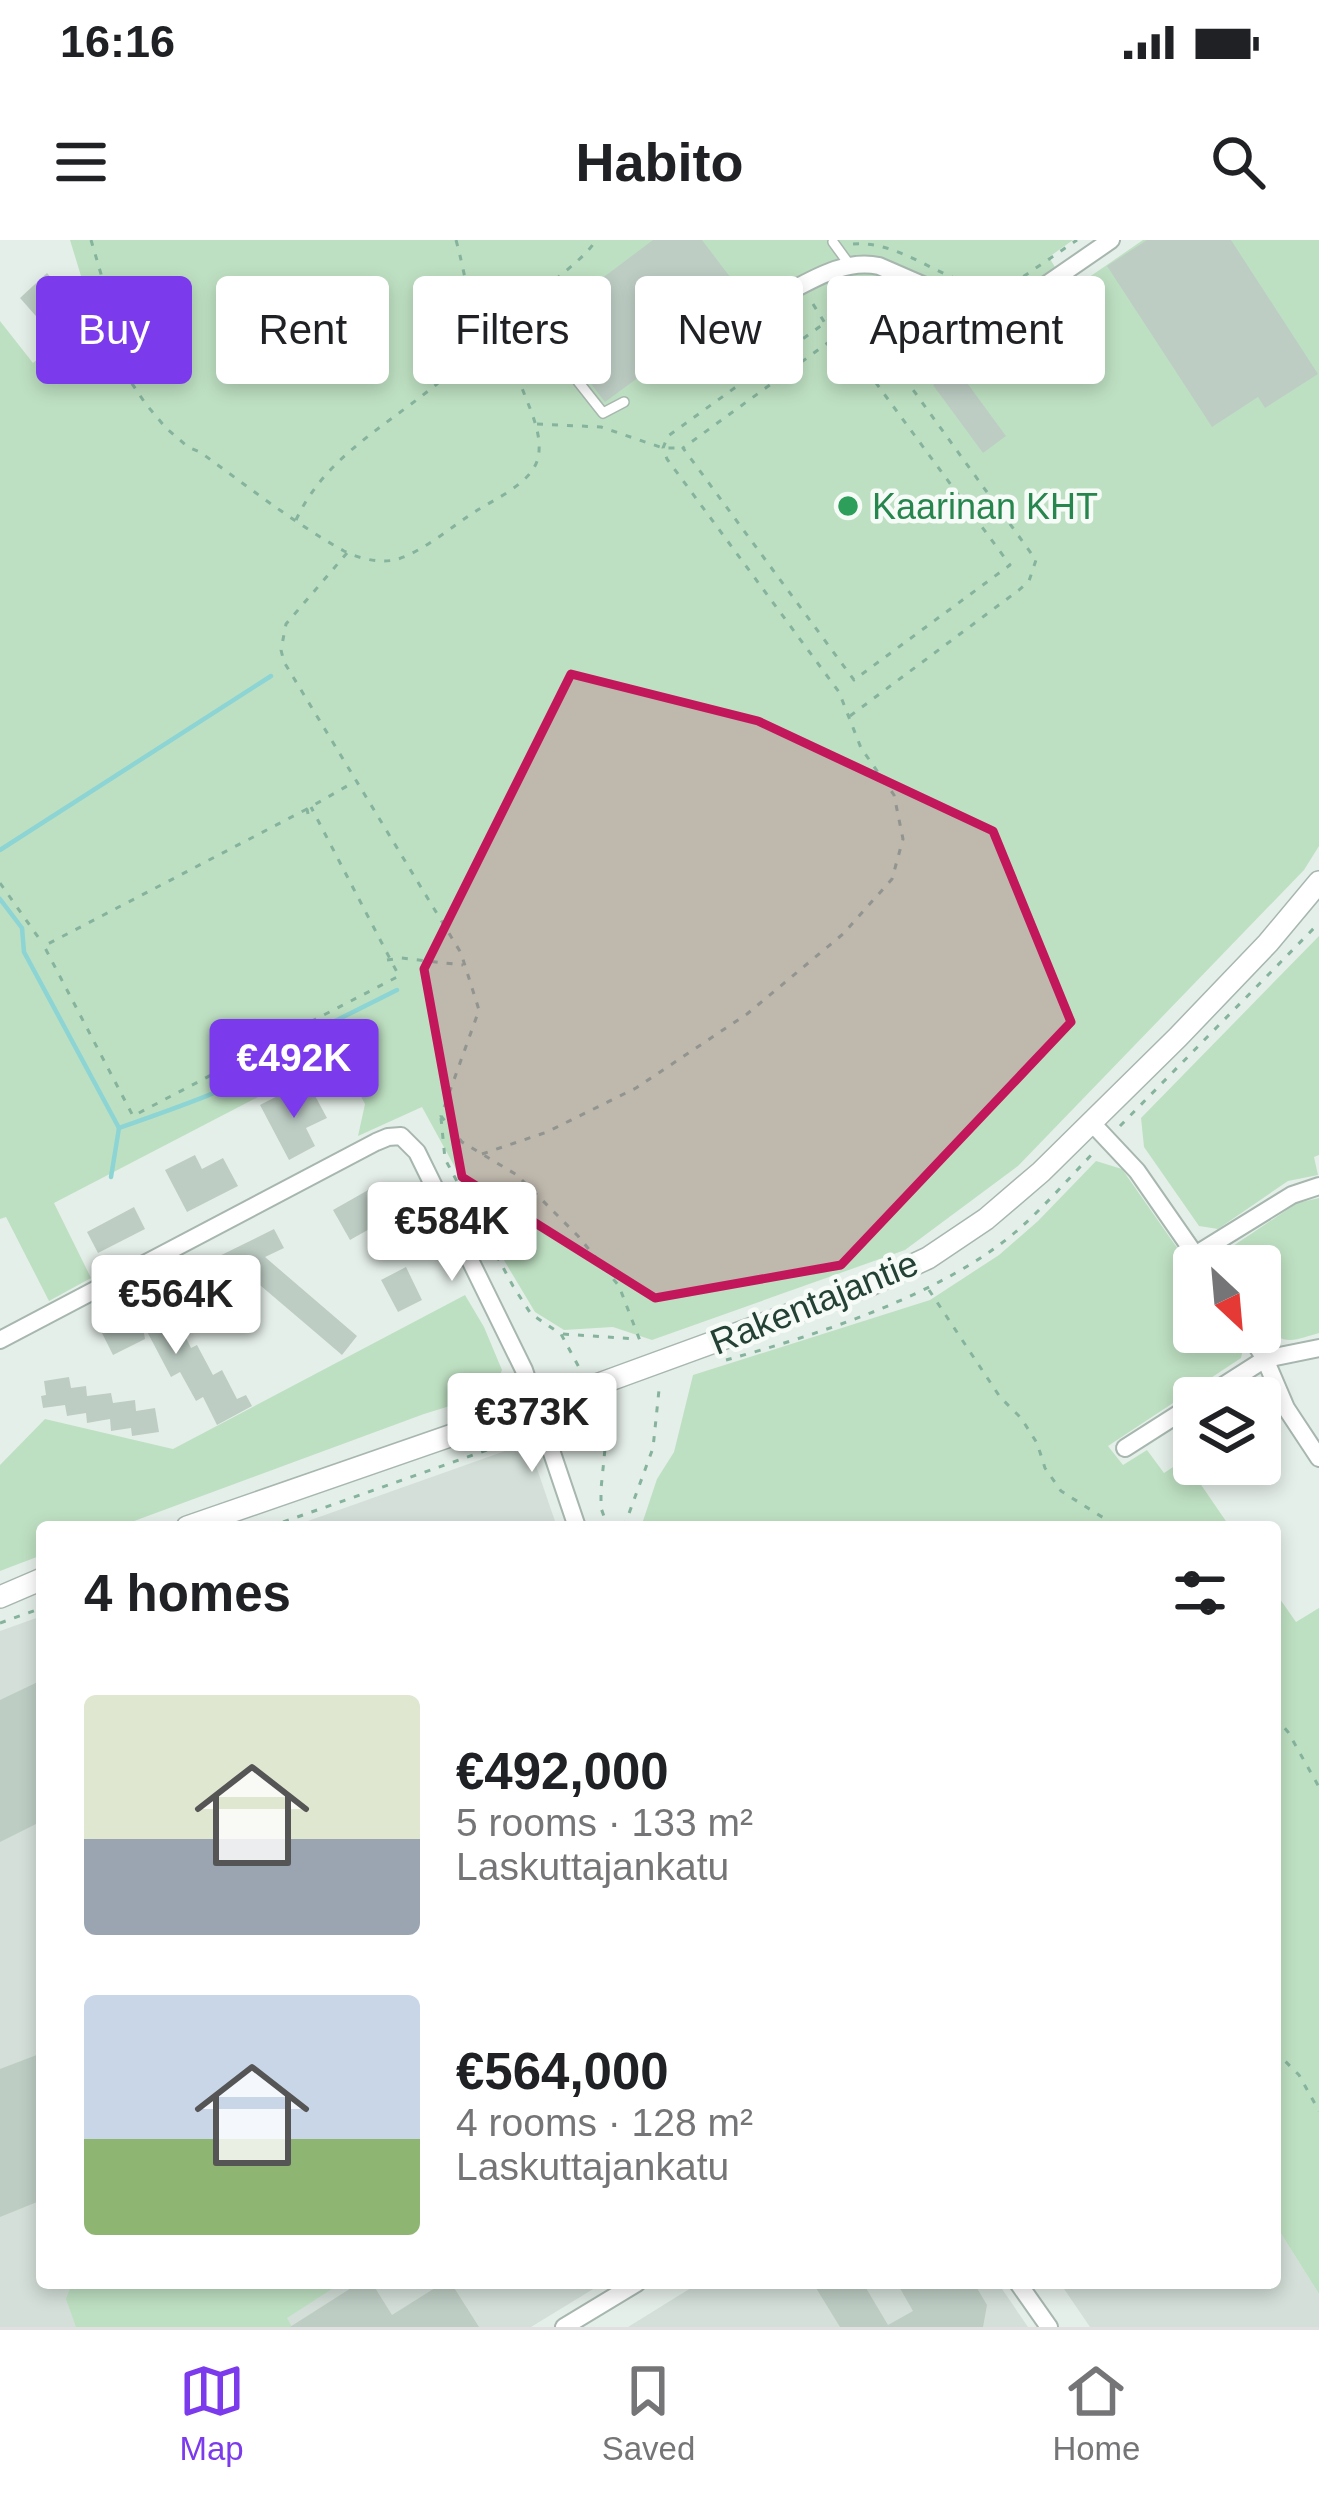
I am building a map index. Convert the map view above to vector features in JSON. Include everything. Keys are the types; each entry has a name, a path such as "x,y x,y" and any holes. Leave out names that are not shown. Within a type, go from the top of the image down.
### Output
{"street":[{"path":"803,279 841,252 964,303 996,309 1024,300 1112,240"},
{"name":"Rakentajantie","path":"204,1521 536,1406 904,1270 958,1240 1041,1172 1268,943 1319,882"},
{"path":"1091,1122 1137,1172 1188,1245"},
{"path":"0,1340 376,1142 401,1136 417,1152 524,1370 575,1521"},
{"path":"1222,1245 1292,1195 1319,1186"},
{"path":"1237,1377 1265,1359 1319,1348"},
{"path":"1261,1353 1286,1408 1319,1458"},
{"path":"1125,1448 1173,1417"},
{"path":"0,1598 36,1582"},
{"path":"564,2327 627,2289"},
{"path":"1022,2289 1048,2327"}],"lane":[{"path":"580,384 603,413 623,402"}],"path":[{"path":"91,240 119,358 145,403 176,438 347,553 382,561 404,557 513,487 534,467 538,459 536,424 519,384"},
{"path":"456,240 465,276"},
{"path":"562,276 596,240"},
{"path":"841,252 877,242 994,289 1014,284 1078,240"},
{"path":"813,304 827,326"},
{"path":"803,339 825,323"},
{"path":"536,424 601,427 663,448 683,448 827,343"},
{"path":"296,520 323,475 439,384"},
{"path":"482,1154 547,1132 655,1076 747,1013 843,934 892,879 903,839 894,795 861,748 839,692 663,448 668,436 741,384"},
{"path":"683,448 854,680 1010,565 877,384"},
{"path":"849,717 1029,581 1034,572 1036,560 1031,551 909,384"},
{"path":"347,553 286,624 281,650 284,662 461,953 479,1010 441,1116 446,1159 513,1286 531,1314 561,1334 584,1376"},
{"path":"44,946 309,810 356,781"},
{"path":"0,884 44,946 133,1116 240,1060 244,1066 293,1041 289,1034 398,976 309,810"},
{"path":"388,960 465,965"},
{"path":"441,1116 462,1142 517,1175 578,1237 619,1286 645,1353"},
{"path":"928,1288 1000,1397 1029,1430 1061,1491 1108,1521"},
{"path":"561,1334 639,1339"},
{"path":"626,1521 652,1448 659,1390"},
{"path":"596,1408 608,1429 602,1467 601,1508 606,1521"},
{"path":"0,1623 36,1610"},
{"path":"1281,1724 1319,1787"},
{"path":"1281,2057 1299,2075 1319,2111"}],"highlighted area":[{"path":"571,674 758,721 993,831 1071,1022 841,1265 655,1298 462,1177 424,969"}],"shaded area":[{"path":"511,1449 534,1460 555,1521 308,1521"},
{"path":"36,1618 36,2289 593,2289 531,2327 0,2327 0,1631"},
{"path":"1281,2234 1319,2294 1319,2327 1090,2327 1064,2289 1281,2289"},
{"path":"689,2289 1002,2289 1028,2327 628,2327"}],"green space":[{"path":"70,240 1073,240 1049,257 1060,276 827,276 827,384 1105,384 1105,276 1091,276 1143,240 1319,240 1319,846 1304,870 1018,1166 905,1250 652,1340 613,1327 564,1330 535,1312 475,1212 422,1107 358,1136 365,1104 339,1055 54,1203 91,1278 49,1301 6,1217 0,1219 0,321 33,363 36,360 36,384 192,384 192,276 81,276"},
{"path":"1319,936 1319,1155 1314,1157 1318,1175 1288,1181 1218,1229 1199,1226 1144,1147 1141,1118"},
{"path":"1096,1161 1122,1169 1175,1245 1173,1353 1242,1353 1212,1377 1173,1377 1173,1403 1108,1446 1123,1465 1147,1450 1164,1473 1173,1467 1173,1485 1201,1485 1226,1521 643,1521 657,1479 674,1452 693,1375 930,1300 999,1255"},
{"path":"1319,1198 1319,1333 1294,1340 1281,1338 1281,1245 1234,1245 1297,1203"},
{"path":"465,1295 502,1370 492,1393 134,1521 36,1521 36,1557 0,1571 0,1465 45,1419 173,1449"},
{"path":"1281,1601 1296,1622 1319,1608 1319,2294 1281,2234"},
{"path":"70,2289 332,2289 287,2318 292,2327 76,2327 66,2299"}],"building":[{"path":"653,240 702,240 729,276 635,276 635,380 605,402 591,384 611,384 611,276 605,276"},
{"path":"1147,240 1231,240 1318,374 1265,408 1258,397 1212,427 1107,266"},
{"path":"36,283 36,316 20,298"},
{"path":"968,384 1006,436 983,453 933,385"},
{"path":"287,1091 293,1102 313,1092 327,1118 306,1128 315,1146 289,1160 260,1105"},
{"path":"195,1155 202,1169 223,1158 238,1186 187,1212 165,1170"},
{"path":"377,1185 394,1215 350,1240 333,1210"},
{"path":"134,1207 145,1229 98,1253 87,1232"},
{"path":"274,1229 284,1248 265,1257 357,1336 342,1355 241,1269 234,1266 196,1285 189,1271"},
{"path":"406,1267 422,1300 398,1312 381,1280"},
{"path":"151,1290 169,1324 177,1320 191,1348 197,1345 213,1375 222,1370 237,1399 246,1395 252,1406 217,1425 203,1397 196,1401 180,1372 171,1377 142,1322 145,1339 113,1355 96,1321 107,1315 116,1331 141,1317 132,1301"},
{"path":"69,1377 71,1388 86,1386 87,1396 111,1393 113,1403 135,1400 136,1411 155,1408 159,1432 132,1436 131,1428 111,1431 110,1419 87,1423 86,1413 67,1416 65,1405 43,1408 44,1381"},
{"path":"36,1683 36,1824 0,1842 0,1700"},
{"path":"36,2055 36,2202 0,2217 0,2069"},
{"path":"350,2289 376,2289 392,2315 433,2289 455,2289 479,2327 290,2327"},
{"path":"817,2289 867,2289 888,2325 913,2311 900,2289 978,2289 987,2305 983,2327 840,2327"}],"waterway":[{"path":"0,850 271,676"},
{"path":"0,899 22,928 24,952 119,1128 111,1177"},
{"path":"119,1128 260,1073 313,1045 331,1023 397,990"}],"place":[{"name":"Kaarinan KHT","path":"848,506"}]}
